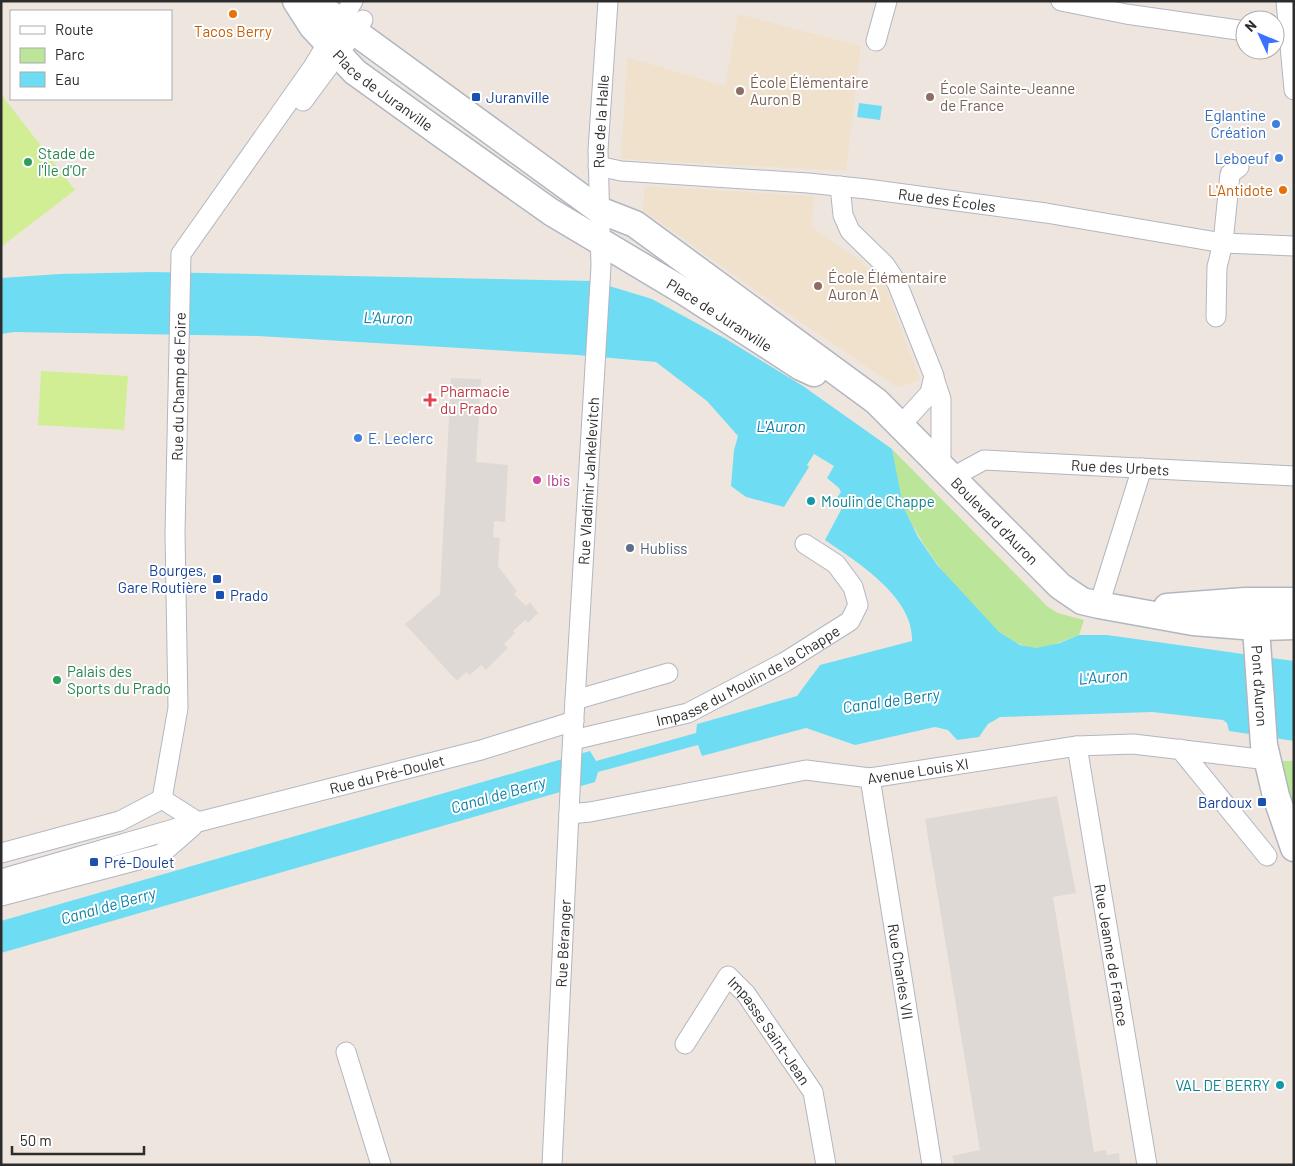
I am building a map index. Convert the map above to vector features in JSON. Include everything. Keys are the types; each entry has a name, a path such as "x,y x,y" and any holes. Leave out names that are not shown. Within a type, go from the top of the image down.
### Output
{"main road":[{"path":"296,1 312,26 351,26"},
{"path":"308,1 318,5 351,26"},
{"name":"Place de Juranville","path":"351,26 599,202 635,224 876,401"},
{"name":"Place de Juranville","path":"351,26 355,72 551,212 601,254 685,292 800,367 876,401"},
{"name":"Boulevard d'Auron","path":"876,401 1060,586 1082,601 1193,622 1256,627 1294,626"},
{"name":"Boulevard d'Auron","path":"1131,609 1245,601 1294,601"},
{"path":"1256,627 1294,609"},
{"name":"Pont d'Auron","path":"1256,627 1266,753 1276,796 1294,848"}],"street":[{"name":"Rue de la Halle","path":"601,254 598,166 599,121 608,1"},
{"path":"876,41 887,1"},
{"path":"1061,1 1126,14 1235,29"},
{"name":"Rue du Champ de Foire","path":"162,799 178,708 175,534 183,347 184,254 351,26"},
{"path":"1285,47 1294,90"},
{"name":"Rue des Écoles","path":"598,166 621,171 840,186 1034,211 1223,243 1294,246"},
{"path":"1216,317 1217,267 1223,243 1230,174 1239,167"},
{"path":"840,186 840,199 850,230 885,265 897,283 934,376 941,399 946,472"},
{"name":"Rue Vladimir Jankelevitch","path":"574,721 601,254"},
{"name":"Rue du Champ de Foire","path":"183,347 185,391"},
{"path":"901,425 930,393 934,376"},
{"name":"Rue des Urbets","path":"946,472 984,460 1294,476"},
{"path":"1099,605 1142,468"},
{"name":"Impasse du Moulin de la Chappe","path":"572,745 688,713 785,662 850,621 858,605 853,587 836,564 805,544"},
{"path":"575,700 668,674"},
{"name":"Rue Béranger","path":"552,1165 574,721"},
{"name":"Rue du Pré-Doulet","path":"1,880 198,822 481,750 574,721"},
{"name":"Avenue Louis XI","path":"569,814 590,812 806,770 870,778 1077,746 1133,744 1180,750 1266,753"},
{"name":"Rue Jeanne de France","path":"1077,746 1147,1165"},
{"path":"1180,750 1267,856"},
{"name":"Rue Charles VII","path":"870,778 932,1165"},
{"path":"1,853 120,821 162,799 198,822"},
{"name":"Rue du Pré-Doulet","path":"1,896 161,854 198,822"},
{"name":"Impasse Saint-Jean","path":"685,1044 728,976 746,994 813,1092 826,1165"},
{"path":"346,1052 381,1165"}],"shaded area":[{"name":"École Élémentaire Auron B","path":"738,14 861,46 846,171 621,159 627,57 725,86"},
{"name":"École Élémentaire Auron A","path":"644,186 814,196 812,227 860,261 884,282 920,380 898,388 783,310 643,210"},
{"path":"451,378 481,379 476,462 508,465 505,522 494,521 493,537 500,538 498,566 517,591 514,594 526,606 530,602 538,613 528,623 525,620 513,631 515,633 504,644 508,648 486,670 481,665 470,675 466,672 457,681 405,624 440,594"},
{"path":"1057,796 1076,893 1053,897 1094,1152 1106,1150 1107,1155 1119,1153 1120,1165 955,1165 952,1156 980,1150 925,819"}],"green space":[{"name":"Stade de l'Île d'Or","path":"1,94 75,190 1,247"},
{"path":"41,371 128,376 124,430 38,425"},
{"path":"892,449 1048,607 1058,613 1084,620 1079,635 1053,645 1036,648 1018,644 979,614 941,569 912,525 899,494"},
{"path":"1277,761 1294,761 1294,812"}],"water":[{"path":"859,103 882,106 880,120 857,117"},
{"path":"152,272 593,281 652,299 726,339 803,386 892,449 903,506 918,537 938,566 999,632 1020,645 1036,648 1060,643 1079,635 1107,635 1294,661 1294,741 1229,731 1227,723 1223,720 1152,712 1000,717 988,724 979,737 957,740 948,730 935,727 855,745 806,728 702,756 698,745 598,772 595,782 1,953 1,921 590,751 596,761 696,733 697,724 797,696 820,665 912,641 910,625 904,610 894,596 867,570 825,540 842,508 836,499 841,492 839,488 827,478 834,466 814,454 807,465 809,467 784,507 746,497 731,486 734,450 738,436 707,401 656,362 577,355 258,336 14,332 1,334 1,278 60,274"}],"place":[{"name":"Tacos Berry","path":"233,14"},
{"name":"École Élémentaire Auron B","path":"740,91"},
{"name":"Juranville","path":"476,97"},
{"name":"École Sainte-Jeanne de France","path":"930,97"},
{"name":"Eglantine Création","path":"1276,124"},
{"name":"Leboeuf","path":"1279,158"},
{"name":"Stade de l'Île d'Or","path":"28,162"},
{"name":"L'Antidote","path":"1283,190"},
{"name":"École Élémentaire Auron A","path":"818,286"},
{"name":"Pharmacie du Prado","path":"430,400"},
{"name":"E. Leclerc","path":"358,438"},
{"name":"Ibis","path":"537,480"},
{"name":"Moulin de Chappe","path":"811,501"},
{"name":"Hubliss","path":"630,548"},
{"name":"Bourges, Gare Routière","path":"217,579"},
{"name":"Prado","path":"220,595"},
{"name":"Palais des Sports du Prado","path":"57,680"},
{"name":"Bardoux","path":"1262,802"},
{"name":"Pré-Doulet","path":"94,862"},
{"name":"VAL DE BERRY","path":"1280,1085"}],"water label":[{"name":"L'Auron","path":"388,317"},
{"name":"L'Auron","path":"781,425"},
{"name":"L'Auron","path":"1103,676"},
{"name":"Canal de Berry","path":"891,700"},
{"name":"Canal de Berry","path":"498,794"},
{"name":"Canal de Berry","path":"108,905"}]}
